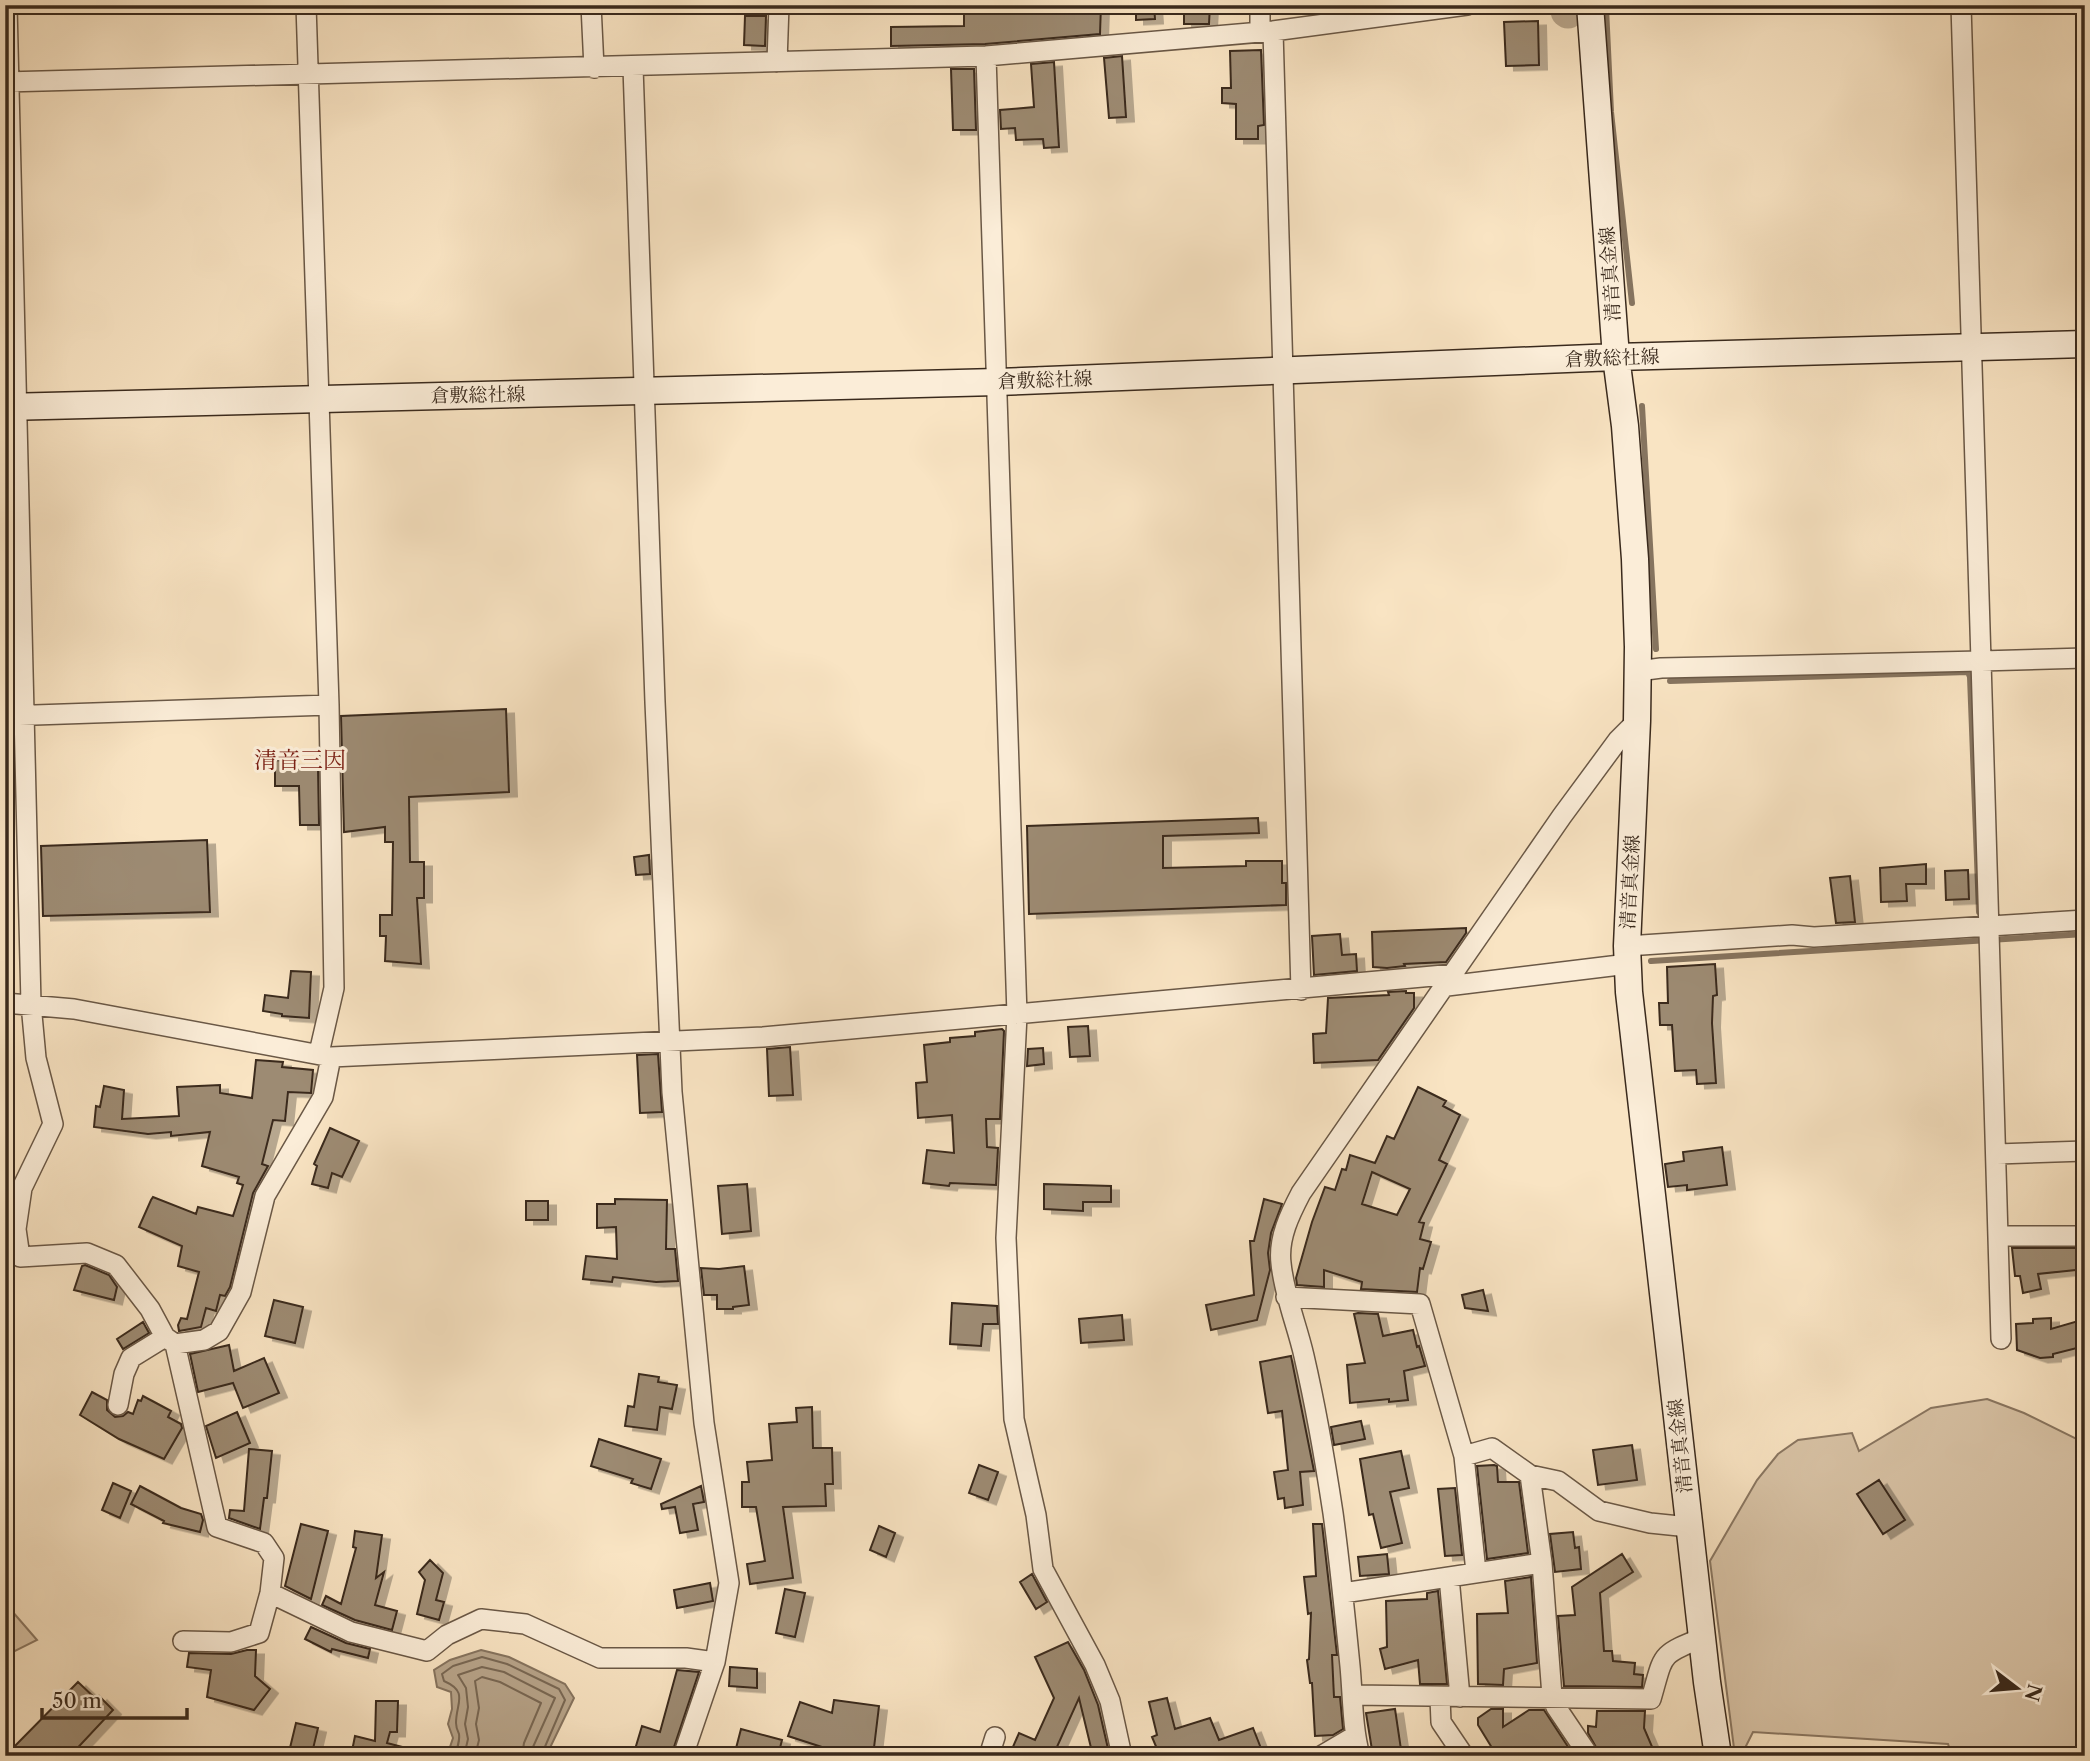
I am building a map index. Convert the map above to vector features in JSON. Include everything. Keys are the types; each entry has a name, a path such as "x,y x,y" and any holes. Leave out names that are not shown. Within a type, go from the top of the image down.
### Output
{"main road":[{"name":"清音真金線","path":"1590,5 1616,357 1631,510 1638,671 1627,955 1689,1527 1718,1756"},
{"name":"倉敷総社線","path":"11,407 997,382 1616,357 2085,344"}],"street":[{"path":"7,5 15,716 36,1058 53,1124 22,1188 16,1228 19,1257 87,1253 116,1265 150,1309 170,1341 217,1527 264,1544 274,1558 270,1593 259,1633 231,1642 183,1641"},
{"path":"118,1405 124,1374 131,1358 170,1341 204,1340 219,1331 241,1292 265,1196 323,1097 325,1055 334,988 306,5"},
{"path":"591,5 594,68"},
{"path":"777,62 779,5"},
{"path":"1260,5 1266,31 1283,370 1301,990"},
{"path":"7,82 986,56 1266,31 1467,5"},
{"path":"1961,5 2001,1339"},
{"path":"986,56 1017,1015 1006,1238 1014,1419 1036,1515 1043,1569 1096,1665 1110,1701 1122,1756"},
{"path":"633,66 672,1092 704,1423 729,1583 715,1662 683,1756"},
{"path":"1638,671 1661,668 2085,658"},
{"path":"15,716 328,705"},
{"path":"1360,1756 1355,1736 1343,1593 1314,1401 1286,1297 1280,1261 1282,1238 1289,1216 1301,1193 1570,805 1618,740 1637,720"},
{"path":"5,1003 31,1004 178,1027 273,1048 325,1055 763,1037 1301,990 1451,980 1627,955 1692,941 1792,935 1990,935 2085,920"},
{"path":"1997,1154 2085,1151"},
{"path":"2000,1236 2085,1236"},
{"path":"1286,1297 1420,1304 1464,1456 1476,1572"},
{"path":"1464,1456 1492,1448 1530,1475 1558,1481 1599,1511 1650,1523 1689,1527"},
{"path":"1530,1475 1542,1563 1552,1696 1556,1707 1588,1756"},
{"path":"1343,1593 1542,1563"},
{"path":"1449,1577 1460,1697"},
{"path":"270,1593 351,1632 427,1651 447,1635 481,1619 525,1624 600,1658 686,1658 715,1662"},
{"path":"1353,1695 1651,1699 1662,1658 1671,1649 1702,1638"},
{"path":"1440,1698 1440,1722 1464,1756"},
{"path":"1321,1756 1355,1736"}],"shaded area":[{"path":"1987,1399 2024,1413 2085,1443 2085,1756 1952,1756 1948,1744 1753,1732 1741,1756 1735,1756 1710,1561 1757,1480 1778,1454 1798,1440 1852,1433 1859,1451 1931,1408"},
{"path":"5,1603 37,1640 5,1656"}],"water":[{"path":"481,1650 509,1657 565,1684 574,1698 546,1756 447,1756 453,1738 448,1724 452,1709 451,1692 437,1687 434,1670 450,1660"}],"building":[{"path":"964,5 1101,5 1100,34 985,44 891,46 891,27 964,26"},
{"path":"1136,5 1154,5 1155,19 1136,20"},
{"path":"1184,5 1210,5 1209,24 1184,24"},
{"path":"745,16 766,16 765,46 744,45"},
{"path":"1538,21 1539,65 1506,66 1504,22"},
{"path":"1261,50 1264,125 1258,126 1258,139 1236,139 1236,104 1222,103 1222,88 1231,88 1230,51"},
{"path":"1122,56 1126,117 1109,118 1104,58"},
{"path":"1054,62 1059,147 1044,148 1043,139 1016,140 1015,128 1001,129 1000,110 1034,107 1031,64"},
{"path":"951,69 974,69 976,130 953,130"},
{"path":"506,709 509,792 409,797 410,862 424,862 424,898 417,898 421,964 385,961 386,936 380,936 380,915 392,915 393,842 385,842 385,827 344,832 341,716"},
{"path":"275,760 296,761 296,769 318,768 319,825 300,825 299,786 275,786"},
{"path":"1258,818 1259,833 1163,836 1163,868 1246,866 1246,861 1282,861 1286,905 1029,914 1027,826"},
{"path":"207,840 210,912 43,916 41,846"},
{"path":"649,855 650,874 636,875 634,857"},
{"path":"1926,864 1926,884 1906,884 1907,901 1881,902 1880,868"},
{"path":"1968,870 1969,899 1946,900 1945,871"},
{"path":"1850,876 1855,922 1836,923 1830,878"},
{"path":"1466,928 1466,933 1446,962 1373,967 1372,932"},
{"path":"1340,934 1342,955 1356,954 1357,971 1314,975 1312,936"},
{"path":"1715,964 1717,995 1713,996 1712,1023 1716,1083 1697,1084 1696,1070 1675,1071 1672,1025 1660,1025 1659,1003 1668,1003 1667,967"},
{"path":"291,971 311,972 309,1018 263,1011 265,995 288,998"},
{"path":"1388,992 1414,993 1414,1008 1378,1060 1314,1063 1313,1034 1326,1033 1328,998 1389,995"},
{"path":"1088,1026 1090,1056 1070,1057 1068,1027"},
{"path":"1002,1029 1000,1119 986,1119 987,1147 998,1148 996,1185 950,1183 949,1186 923,1183 927,1150 954,1153 952,1115 918,1118 916,1083 927,1082 924,1045 950,1042 950,1038 975,1036 975,1032"},
{"path":"790,1047 793,1095 769,1096 767,1049"},
{"path":"1043,1048 1044,1064 1027,1066 1028,1049"},
{"path":"658,1054 662,1112 640,1113 637,1055"},
{"path":"256,1060 283,1062 282,1067 313,1070 311,1093 288,1092 285,1121 273,1120 262,1164 268,1166 253,1193 230,1287 225,1296 220,1295 216,1311 206,1308 201,1327 179,1331 181,1318 187,1319 199,1272 178,1266 182,1246 139,1227 153,1197 196,1214 198,1207 233,1216 243,1185 237,1183 239,1177 202,1166 210,1132 171,1136 171,1132 148,1134 94,1127 96,1106 100,1107 104,1086 124,1090 122,1119 179,1116 177,1087 220,1085 220,1093 252,1098"},
{"path":"1418,1087 1446,1101 1443,1106 1460,1115 1439,1160 1447,1164 1419,1222 1424,1223 1420,1239 1431,1242 1423,1269 1420,1268 1417,1292 1361,1289 1362,1282 1324,1270 1324,1287 1297,1285 1296,1278 1312,1222 1325,1187 1335,1190 1342,1169 1346,1170 1350,1155 1375,1163 1387,1136 1394,1139","holes":["1372,1172 1410,1189 1397,1215 1362,1204"]},
{"path":"330,1128 359,1141 342,1177 332,1173 328,1188 312,1184 317,1166 314,1164"},
{"path":"1722,1147 1727,1185 1687,1190 1687,1185 1668,1187 1665,1164 1684,1161 1683,1152"},
{"path":"747,1184 751,1231 722,1234 718,1186"},
{"path":"1044,1184 1111,1186 1111,1202 1083,1202 1083,1211 1044,1209"},
{"path":"615,1199 667,1200 666,1249 675,1249 678,1281 656,1282 613,1277 612,1282 583,1279 586,1256 617,1259 616,1227 597,1228 597,1204 615,1204"},
{"path":"1264,1199 1282,1204 1271,1233 1268,1253 1270,1270 1257,1320 1211,1330 1206,1305 1254,1295 1250,1241 1254,1241"},
{"path":"526,1201 548,1201 548,1220 526,1220"},
{"path":"2012,1248 2085,1248 2085,1269 2038,1274 2041,1289 2023,1293 2020,1276 2015,1276"},
{"path":"82,1266 109,1275 117,1287 114,1300 74,1290"},
{"path":"744,1266 749,1305 717,1309 717,1295 704,1295 701,1268"},
{"path":"1483,1290 1488,1311 1465,1308 1462,1295"},
{"path":"274,1300 303,1307 295,1343 265,1336"},
{"path":"952,1303 997,1306 998,1324 983,1324 981,1346 950,1344"},
{"path":"1354,1314 1378,1314 1383,1336 1413,1330 1425,1366 1404,1371 1408,1400 1350,1403 1347,1365 1365,1363"},
{"path":"1122,1315 1124,1340 1081,1343 1079,1319"},
{"path":"2051,1318 2051,1329 2085,1319 2085,1346 2053,1354 2053,1357 2040,1358 2017,1350 2016,1324"},
{"path":"143,1322 149,1333 123,1349 117,1339"},
{"path":"229,1345 234,1371 264,1358 279,1393 243,1408 233,1383 198,1392 190,1354"},
{"path":"1291,1356 1314,1471 1300,1472 1303,1505 1285,1508 1284,1498 1278,1499 1274,1472 1288,1470 1282,1411 1268,1413 1260,1362"},
{"path":"639,1374 659,1377 658,1382 677,1385 672,1409 660,1407 657,1430 625,1426 628,1406 634,1407"},
{"path":"92,1392 107,1400 107,1410 115,1417 128,1412 133,1414 138,1400 141,1401 143,1396 171,1411 168,1417 181,1424 182,1428 164,1459 119,1439 80,1415"},
{"path":"812,1407 813,1448 832,1448 833,1484 825,1484 826,1506 783,1507 793,1578 750,1584 747,1564 765,1561 756,1507 742,1507 742,1482 749,1482 747,1462 772,1460 769,1424 797,1422 796,1408"},
{"path":"237,1412 250,1443 216,1458 206,1426"},
{"path":"1361,1421 1365,1439 1334,1445 1331,1427"},
{"path":"599,1439 661,1459 651,1489 631,1483 633,1479 591,1466"},
{"path":"1632,1445 1637,1480 1598,1485 1593,1450"},
{"path":"249,1449 272,1451 267,1498 264,1498 260,1529 229,1518 230,1510 244,1511"},
{"path":"1401,1451 1409,1488 1390,1492 1402,1543 1381,1548 1373,1514 1369,1515 1360,1459"},
{"path":"979,1465 998,1472 988,1500 969,1493"},
{"path":"1477,1466 1497,1466 1498,1482 1519,1482 1528,1553 1487,1559"},
{"path":"1879,1480 1905,1520 1883,1534 1857,1494"},
{"path":"113,1483 131,1491 120,1518 102,1510"},
{"path":"140,1486 181,1508 201,1514 203,1520 200,1532 163,1523 164,1521 131,1504"},
{"path":"701,1486 704,1502 693,1504 698,1530 680,1533 675,1507 662,1509 661,1504"},
{"path":"1455,1488 1462,1555 1445,1556 1438,1489"},
{"path":"301,1524 328,1531 311,1599 285,1586"},
{"path":"1313,1524 1322,1524 1337,1655 1332,1655 1334,1697 1340,1697 1343,1729 1333,1735 1315,1736 1312,1683 1307,1660 1311,1613 1308,1614 1304,1577 1316,1576"},
{"path":"879,1526 895,1533 886,1557 870,1550"},
{"path":"355,1531 382,1535 376,1578 384,1572 375,1605 397,1611 392,1630 355,1620 322,1605 326,1596 341,1604 356,1548 353,1547"},
{"path":"1573,1532 1575,1548 1579,1547 1581,1569 1555,1572 1550,1534"},
{"path":"1387,1554 1389,1574 1360,1576 1358,1557"},
{"path":"1622,1554 1633,1572 1600,1593 1604,1651 1612,1651 1613,1661 1635,1663 1634,1674 1643,1675 1642,1687 1564,1686 1558,1616 1575,1615 1572,1587"},
{"path":"430,1560 443,1573 436,1600 444,1602 439,1620 417,1614 425,1580 419,1572"},
{"path":"1032,1574 1047,1602 1036,1609 1020,1582"},
{"path":"1531,1577 1537,1663 1504,1669 1503,1685 1478,1684 1477,1614 1508,1613 1505,1581"},
{"path":"710,1583 713,1601 677,1608 674,1590"},
{"path":"785,1589 805,1593 795,1637 776,1633"},
{"path":"1438,1591 1447,1684 1420,1684 1418,1660 1385,1669 1380,1649 1387,1647 1386,1601 1427,1599 1427,1593"},
{"path":"311,1627 346,1643 370,1649 368,1658 332,1649 331,1652 305,1639"},
{"path":"1068,1642 1084,1670 1098,1705 1109,1753 1093,1756 1079,1698 1056,1749 1071,1756 1009,1756 1019,1733 1035,1740 1054,1698 1035,1657"},
{"path":"256,1650 255,1676 270,1689 254,1710 207,1697 211,1670 187,1667 189,1653 231,1654"},
{"path":"730,1667 757,1669 757,1688 729,1686"},
{"path":"677,1670 699,1672 671,1756 633,1756 642,1726 660,1732"},
{"path":"78,1682 96,1699 99,1696 113,1710 70,1756 5,1756"},
{"path":"1167,1698 1175,1729 1210,1718 1219,1740 1253,1728 1264,1756 1160,1756 1152,1737 1157,1735 1149,1702"},
{"path":"834,1700 879,1706 873,1756 827,1756 828,1749 788,1736 800,1702 832,1713"},
{"path":"376,1701 398,1701 397,1732 390,1732 387,1743 414,1750 413,1756 351,1756 355,1736 375,1741"},
{"path":"1395,1709 1402,1756 1373,1756 1366,1713"},
{"path":"1491,1709 1503,1709 1503,1727 1529,1710 1544,1710 1574,1756 1497,1756 1478,1725 1478,1718"},
{"path":"1597,1711 1645,1711 1644,1728 1656,1756 1601,1756 1588,1733 1588,1726 1596,1727"},
{"path":"296,1723 318,1728 313,1749 306,1748 304,1756 289,1752"},
{"path":"741,1729 782,1740 778,1756 734,1756"}],"waterway":[{"path":"1568,5 1568,11"},
{"path":"1602,9 1606,8 1611,112 1632,303"},
{"path":"1642,406 1656,649"},
{"path":"1670,681 1968,672 1979,912"},
{"path":"1651,961 2085,934"}],"district":[{"name":"清音三因","path":"300,760"}]}
